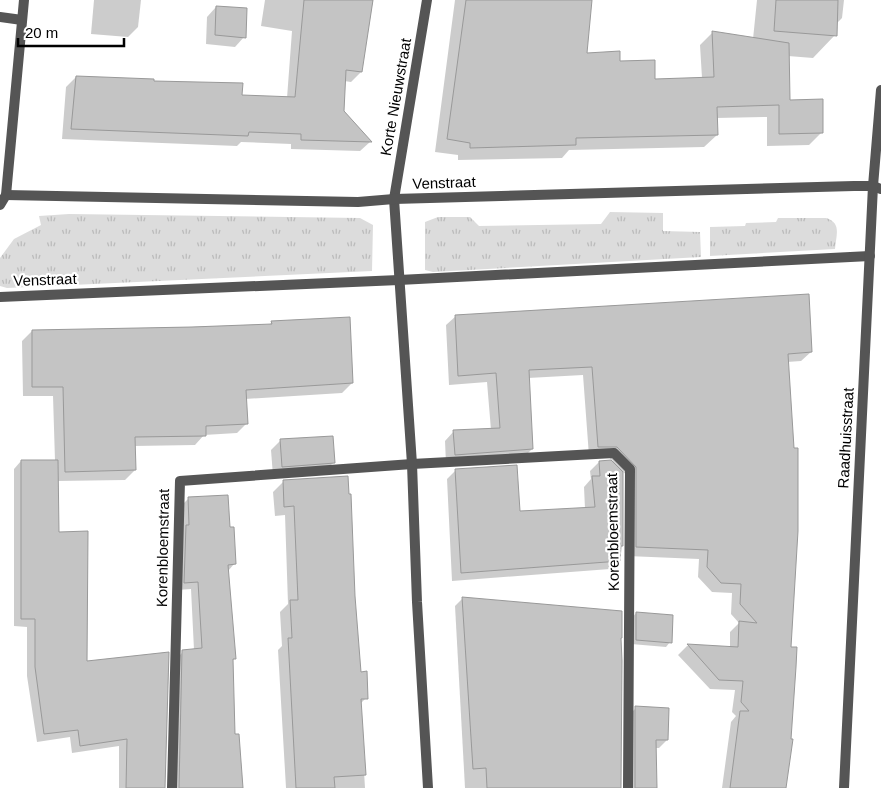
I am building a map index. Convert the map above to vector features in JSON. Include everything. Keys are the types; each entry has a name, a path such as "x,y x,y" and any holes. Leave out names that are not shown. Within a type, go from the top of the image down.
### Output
{"street":[{"path":"0,205 6,195 24,0"},
{"name":"Korte Nieuwstraat","path":"394,199 427,0"},
{"path":"0,17 22,20"},
{"name":"Raadhuisstraat","path":"844,788 870,256 877,188 881,90"},
{"name":"Venstraat","path":"6,195 358,202 394,199 877,188"},
{"path":"394,199 412,464 417,602 428,788"},
{"name":"Venstraat","path":"0,297 400,280 870,256"},
{"name":"Korenbloemstraat","path":"172,788 180,481 412,464 614,453 630,469 628,788"}],"green space":[{"path":"610,212 663,213 663,231 700,232 701,257 433,272 425,270 425,222 438,217 470,217 479,226 601,224"},
{"path":"69,214 360,218 373,225 372,271 7,288 0,286 0,258 14,239 41,225 39,216"},
{"path":"778,218 826,218 831,220 837,230 835,249 710,256 710,227 745,226 746,223 776,222"}],"building":[{"path":"304,0 373,0 362,72 346,70 344,111 372,142 301,140 301,134 249,132 248,136 71,129 76,76 154,79 154,81 243,83 242,95 295,97"},
{"path":"466,0 592,0 587,53 620,51 620,61 655,60 655,79 714,77 712,31 789,43 790,100 823,99 823,133 779,134 779,105 717,107 718,135 576,138 576,145 470,148 470,143 447,139"},
{"path":"776,0 838,0 837,36 774,31"},
{"path":"216,6 247,8 246,38 215,35"},
{"path":"809,294 812,352 788,354 794,448 798,448 798,531 791,647 797,647 791,739 793,739 786,788 730,788 740,711 749,711 741,702 743,681 719,680 687,644 738,647 739,621 757,623 740,604 741,584 721,583 707,567 708,550 636,547 636,467 617,447 598,447 592,367 529,370 533,449 455,455 453,430 500,428 496,373 458,376 455,315"},
{"path":"350,317 353,383 246,390 248,424 206,426 206,436 135,437 136,470 65,472 63,387 32,387 32,330 272,324 271,321"},
{"path":"333,436 335,463 282,467 280,439"},
{"path":"21,460 58,460 59,532 88,531 87,661 169,652 165,788 126,788 127,739 80,746 78,730 44,734 35,667 35,619 21,619"},
{"path":"611,460 623,472 623,546 621,546 620,561 461,573 455,469 517,465 520,511 595,507 592,476 600,476 599,461"},
{"path":"348,476 349,494 351,494 355,596 361,672 367,671 368,699 361,699 366,775 334,777 335,788 296,788 288,638 292,638 290,600 298,600 294,506 284,507 283,480"},
{"path":"228,495 230,527 234,527 236,564 228,565 236,659 233,659 235,734 239,734 243,788 179,788 182,650 202,648 198,582 184,583 186,525 189,525 188,497"},
{"path":"462,597 622,611 621,788 487,788 486,768 473,769"},
{"path":"636,612 673,615 672,643 636,640"},
{"path":"635,706 669,708 668,740 656,740 657,788 635,788"}]}
